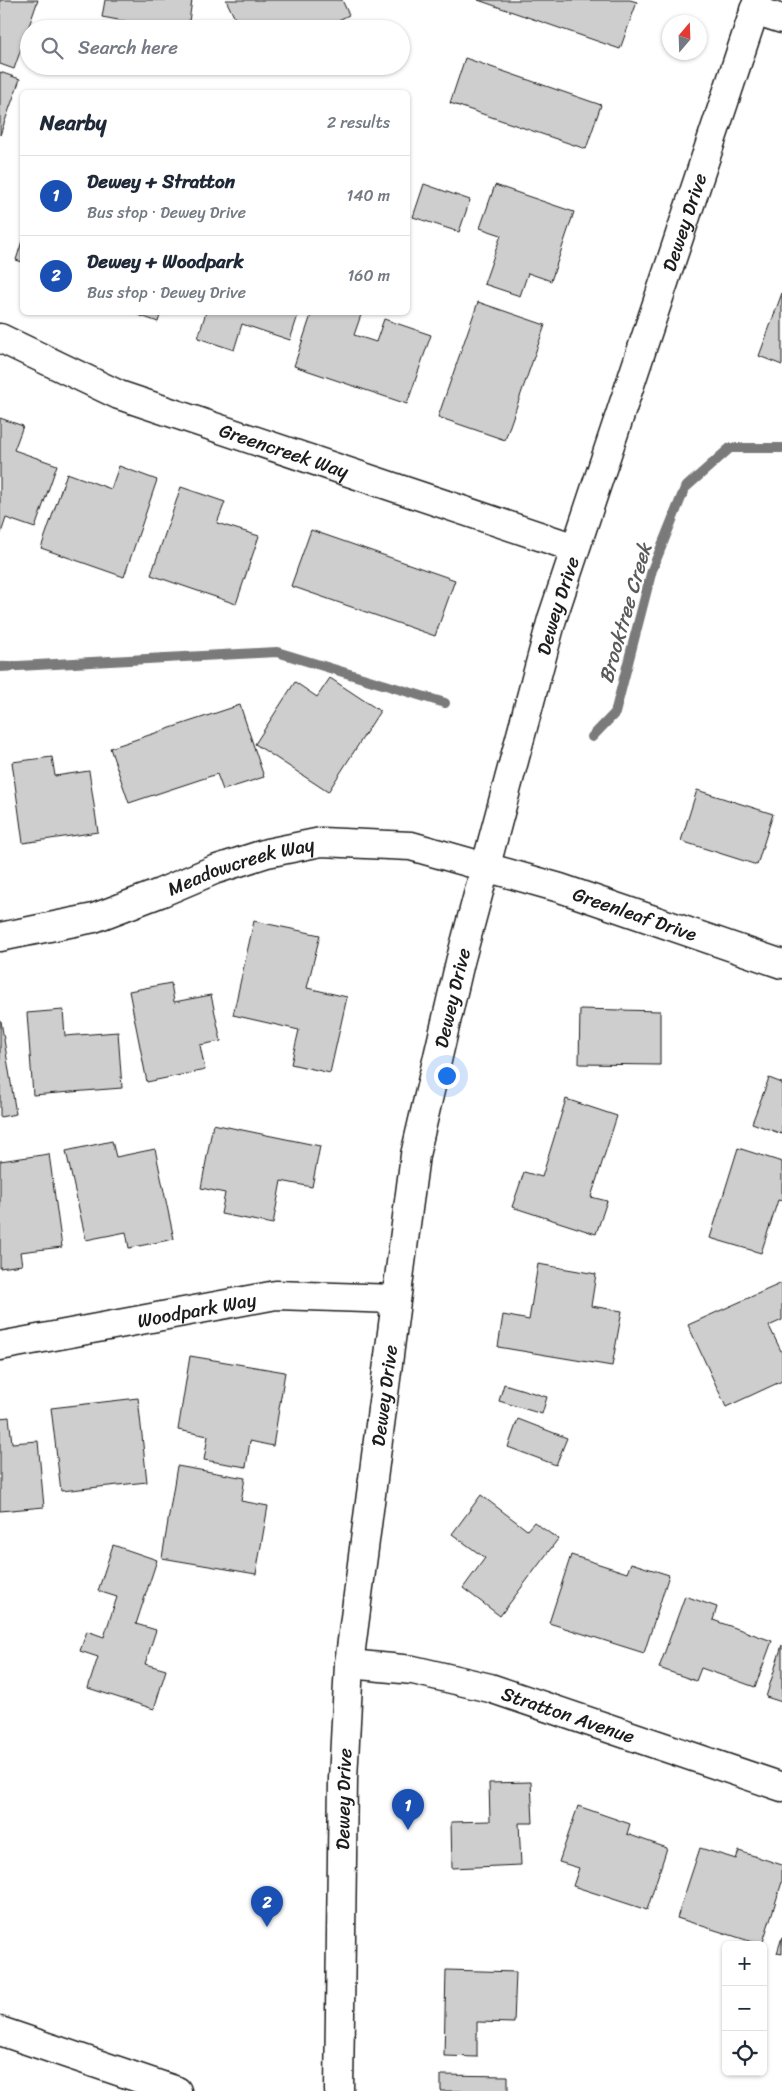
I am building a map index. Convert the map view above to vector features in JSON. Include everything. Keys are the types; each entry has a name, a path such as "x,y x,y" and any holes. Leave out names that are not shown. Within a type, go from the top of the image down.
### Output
{"street":[{"path":"756,5 782,19"},
{"name":"Dewey Drive","path":"339,2091 343,1788 349,1664 415,1155 460,962 552,619 756,5"},
{"name":"Greencreek Way","path":"0,338 119,396 575,548"},
{"name":"Meadowcreek Way","path":"0,937 94,918 160,894 214,870 267,853 321,842 411,846 487,867"},
{"name":"Greenleaf Drive","path":"487,867 560,888 782,964"},
{"name":"Woodpark Way","path":"0,1346 276,1295 395,1298"},
{"name":"Stratton Avenue","path":"349,1664 413,1670 490,1688 782,1787"},
{"path":"0,2031 178,2091"}],"building":[{"path":"0,0 38,0 31,20 20,20 20,52 14,69 0,64"},
{"path":"105,0 192,0 189,20 118,20 102,17"},
{"path":"226,0 342,0 349,15 339,20 236,20"},
{"path":"478,0 630,0 637,2 620,49"},
{"path":"465,58 601,105 586,149 450,103"},
{"path":"0,72 20,79 0,135"},
{"path":"424,184 470,200 459,232 413,217"},
{"path":"495,185 574,212 551,281 528,273 520,296 484,284 501,235 480,228"},
{"path":"20,247 20,261 16,260"},
{"path":"782,293 782,365 759,356"},
{"path":"478,302 545,325 505,440 438,417"},
{"path":"138,315 160,315 158,322"},
{"path":"205,315 298,315 290,340 242,324 234,350 198,338"},
{"path":"311,315 361,315 354,335 376,342 384,319 431,335 407,404 294,366"},
{"path":"0,418 23,426 14,450 57,465 35,528 6,518 0,536"},
{"path":"119,466 157,480 124,577 41,548 67,473 111,489"},
{"path":"181,487 225,502 217,523 259,536 236,604 151,575"},
{"path":"311,530 455,580 435,636 291,586"},
{"path":"330,678 380,711 328,792 255,744 295,682 317,697"},
{"path":"240,705 264,777 223,790 217,774 129,803 110,748"},
{"path":"52,757 55,776 89,771 98,832 23,843 12,762"},
{"path":"697,790 773,814 757,865 681,841"},
{"path":"254,921 320,935 307,988 347,997 330,1073 291,1064 299,1030 233,1015"},
{"path":"171,983 174,1002 211,995 221,1041 200,1045 205,1070 147,1082 129,991"},
{"path":"580,1009 660,1011 660,1065 579,1064"},
{"path":"63,1010 65,1036 118,1032 122,1088 33,1095 27,1013"},
{"path":"0,1021 16,1114 0,1117"},
{"path":"769,1078 782,1083 782,1134 752,1123"},
{"path":"566,1099 617,1116 591,1197 607,1201 596,1234 512,1207 524,1172 542,1177"},
{"path":"213,1124 320,1146 312,1187 281,1181 273,1224 221,1214 225,1193 201,1188"},
{"path":"112,1141 116,1157 155,1149 174,1239 129,1248 126,1232 86,1240 66,1151"},
{"path":"738,1148 782,1162 782,1201 778,1200 761,1253 710,1238"},
{"path":"49,1154 62,1247 20,1252 22,1265 0,1268 0,1161"},
{"path":"538,1264 596,1274 591,1306 622,1311 612,1366 498,1347 503,1315 529,1320"},
{"path":"782,1283 782,1320 769,1326 782,1353 782,1381 726,1407 688,1325"},
{"path":"190,1356 285,1372 273,1446 250,1441 246,1467 204,1460 208,1436 178,1430"},
{"path":"504,1384 547,1397 542,1414 499,1401"},
{"path":"138,1398 147,1482 61,1491 51,1408"},
{"path":"9,1417 12,1443 38,1441 44,1507 0,1511 0,1418"},
{"path":"518,1419 567,1438 556,1465 508,1447"},
{"path":"177,1466 245,1478 241,1501 268,1506 256,1574 162,1558"},
{"path":"481,1495 527,1530 534,1522 558,1539 500,1616 463,1588 485,1558 452,1534"},
{"path":"113,1545 157,1560 136,1624 156,1630 145,1664 166,1670 154,1709 88,1688 98,1657 80,1651 87,1631 104,1637 117,1597 98,1591"},
{"path":"571,1555 627,1573 631,1563 669,1575 644,1653 549,1623"},
{"path":"685,1596 717,1607 713,1620 772,1641 755,1687 701,1668 696,1681 659,1668"},
{"path":"782,1645 782,1702 766,1697"},
{"path":"531,1782 533,1823 519,1823 521,1865 452,1868 451,1822 490,1821 489,1783"},
{"path":"578,1806 630,1824 627,1834 667,1848 647,1910 573,1886 579,1868 559,1862"},
{"path":"700,1848 736,1859 739,1851 782,1865 782,1882 763,1941 749,1941 677,1918"},
{"path":"782,1937 782,1954 777,1953"},
{"path":"446,1970 516,1972 514,2023 477,2022 477,2057 444,2056"},
{"path":"441,2075 508,2076 508,2091 441,2091"}],"waterway":[{"name":"Brooktree Creek","path":"592,737 615,713 652,570 685,488 730,448 782,448"},
{"path":"0,667 277,652 445,703"}],"place":[{"name":"Dewey + Stratton","path":"408,1830"},
{"name":"Dewey + Woodpark","path":"267,1927"}]}
